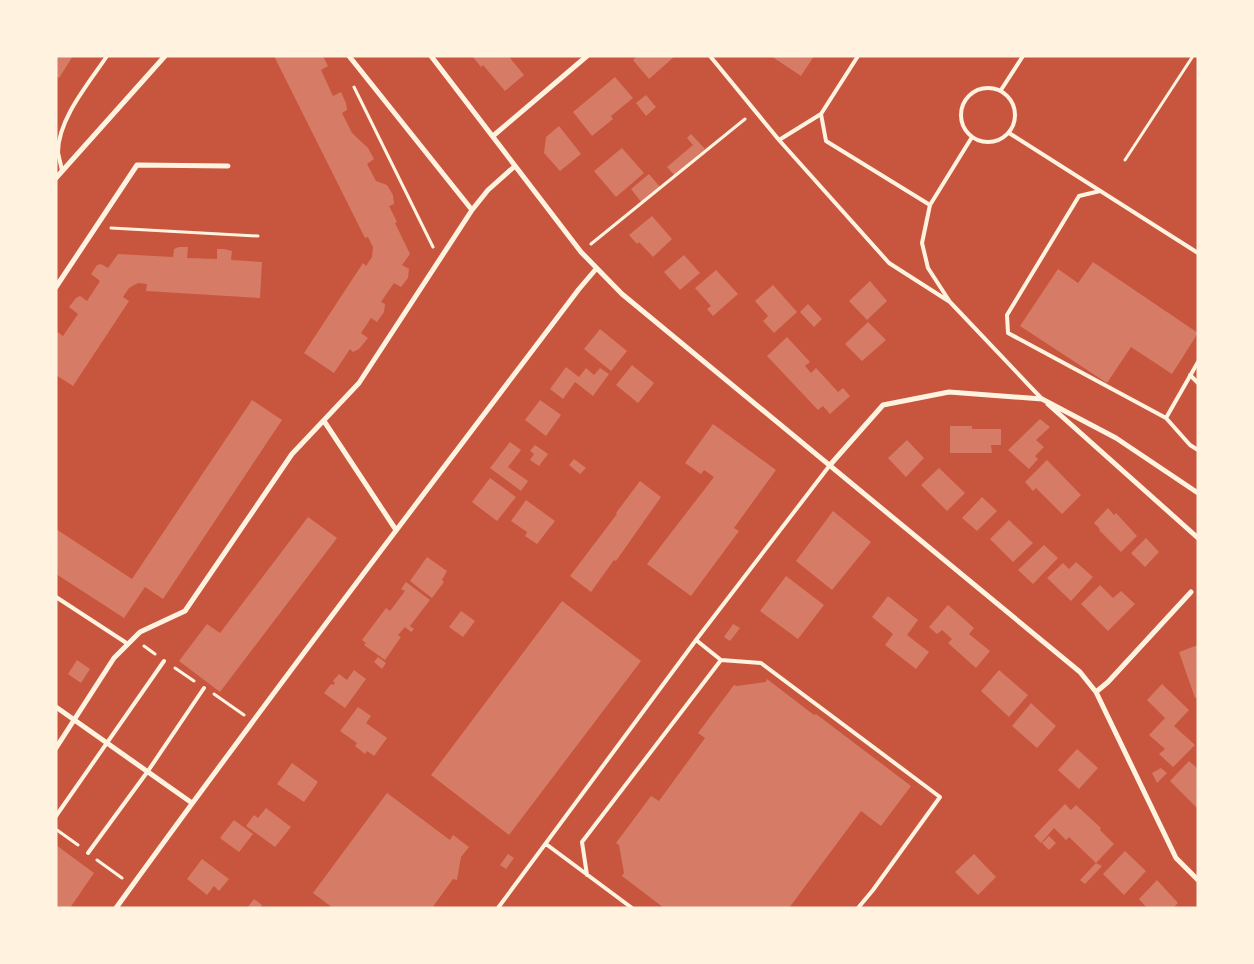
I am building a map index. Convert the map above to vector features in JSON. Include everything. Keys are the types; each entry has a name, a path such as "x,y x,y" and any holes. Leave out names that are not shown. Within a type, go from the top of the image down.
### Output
{"street":[{"path":"56,178 165,56"},
{"path":"431,56 581,252 622,294 1080,672 1096,692 1176,858 1198,880"},
{"path":"493,136 587,56"},
{"path":"351,58 472,210"},
{"path":"56,287 136,165 228,166"},
{"path":"56,748 114,658 140,632 185,611 292,454 359,383 472,210 488,190 515,166"},
{"path":"116,908 396,530 596,269"},
{"path":"830,465 883,406 949,392 1042,399 1116,438 1198,493"},
{"path":"1042,399 1198,538"},
{"path":"324,421 396,530"},
{"path":"1096,692 1108,682 1191,592"},
{"path":"56,707 192,803"}],"lane":[{"path":"62,171 58,153 60,138 68,116 107,56"},
{"path":"710,56 779,140 889,263 950,302"},
{"path":"779,140 821,114 858,56"},
{"path":"1001,90 1023,56"},
{"path":"982,88 1001,90 1012,102 1015,110 1014,125 1009,133 999,140 990,142 980,142 972,137 963,127 961,118 962,105 967,97 982,88"},
{"path":"821,114 826,141 930,205"},
{"path":"1009,133 1198,252"},
{"path":"972,137 930,205 922,243 928,268 950,302 1042,399"},
{"path":"1100,191 1079,196 1007,315 1008,332 1166,418 1190,445 1198,450"},
{"path":"1166,418 1198,362"},
{"path":"1190,375 1198,383"},
{"path":"498,908 696,640 830,465"},
{"path":"56,597 128,644"},
{"path":"696,640 721,660 761,663 940,797 858,908"},
{"path":"587,875 582,842 721,660"},
{"path":"56,816 164,661"},
{"path":"88,853 148,771 204,688"},
{"path":"546,844 632,908"}],"path":[{"path":"1125,160 1193,56"},
{"path":"351,58 346,70 439,259"},
{"path":"581,252 755,111"},
{"path":"96,227 258,236"}],"building":[{"path":"56,56 73,56 59,78 56,76"},
{"path":"274,56 323,56 328,66 321,70 333,96 341,92 347,110 342,113 352,133 368,148 374,159 367,164 376,181 387,185 393,195 394,204 389,206 410,254 402,265 409,269 408,278 401,287 394,283 381,302 385,304 384,312 377,322 371,318 361,333 368,338 359,349 353,352 350,349 334,373 304,353 363,263 366,266 372,257 373,247 368,237 365,238"},
{"path":"472,56 512,56 510,58 524,75 505,91 483,65 481,67"},
{"path":"637,56 675,56 649,79 633,60"},
{"path":"771,56 814,56 801,76"},
{"path":"615,77 633,98 611,116 613,119 592,136 573,112"},
{"path":"646,95 656,107 646,116 636,103"},
{"path":"559,126 581,154 560,171 544,153 546,137"},
{"path":"691,134 705,149 674,175 667,167 693,145 687,138"},
{"path":"622,148 644,173 616,197 594,171"},
{"path":"649,174 660,187 642,203 631,189"},
{"path":"652,216 672,239 653,257 639,242 637,244 629,235"},
{"path":"188,247 187,258 217,259 217,249 224,249 232,251 231,260 262,262 260,298 146,291 147,284 138,283 129,288 123,297 129,301 73,386 56,375 56,331 63,336 78,314 69,307 80,296 87,301 100,281 91,274 97,265 101,264 108,268 118,254 173,257 174,249"},
{"path":"684,255 700,273 680,290 664,272"},
{"path":"1093,262 1198,333 1172,374 1131,347 1107,383 1020,326 1058,269 1078,283"},
{"path":"716,270 738,294 713,316 707,309 711,306 695,288"},
{"path":"870,281 887,301 867,320 849,301"},
{"path":"773,285 797,312 774,333 763,321 768,316 755,301"},
{"path":"808,304 822,319 814,327 800,312"},
{"path":"868,322 886,340 862,361 845,344"},
{"path":"600,329 627,351 611,371 584,349"},
{"path":"787,337 810,362 805,366 811,373 816,368 838,392 843,388 850,396 830,414 823,406 818,410 767,356"},
{"path":"632,365 654,383 638,403 616,385"},
{"path":"566,367 579,377 586,368 594,375 600,368 609,374 593,396 575,382 563,399 550,389"},
{"path":"252,400 282,420 163,599 145,587 124,618 56,574 56,529 132,579"},
{"path":"540,400 561,415 546,436 525,420"},
{"path":"1040,419 1050,427 1036,440 1044,447 1035,456 1038,459 1029,469 1008,450"},
{"path":"713,424 776,470 734,528 739,531 691,596 647,564 714,477 704,470 701,474 685,463"},
{"path":"950,426 972,426 972,429 1001,429 1001,445 991,445 992,453 950,453"},
{"path":"907,440 924,458 906,477 888,458"},
{"path":"510,442 521,450 508,467 528,481 521,491 490,468"},
{"path":"535,445 548,454 539,466 530,460 534,454 530,451"},
{"path":"574,459 586,468 580,474 569,465"},
{"path":"1047,460 1081,495 1062,514 1036,488 1033,491 1025,482"},
{"path":"939,468 965,493 947,511 921,485"},
{"path":"490,478 516,497 497,521 472,502"},
{"path":"640,481 661,497 616,561 614,560 591,592 570,576"},
{"path":"982,497 997,511 977,531 962,518"},
{"path":"526,500 555,521 537,544 525,536 527,532 511,521"},
{"path":"1108,508 1114,515 1116,513 1137,536 1121,552 1094,523"},
{"path":"833,511 871,542 832,590 796,561"},
{"path":"308,517 337,538 220,692 179,661 207,624 220,633"},
{"path":"1009,520 1033,543 1013,562 990,539"},
{"path":"1146,538 1159,552 1145,567 1131,553"},
{"path":"1044,545 1058,558 1033,584 1018,570"},
{"path":"427,557 447,571 442,580 444,582 432,598 410,581"},
{"path":"1076,562 1093,577 1071,601 1047,578 1063,563 1069,569"},
{"path":"786,576 824,605 798,639 760,611"},
{"path":"406,582 430,600 410,626 414,629 411,632 405,627 398,635 401,637 385,660 364,645 366,643 362,640 386,608 390,611 405,591 401,589"},
{"path":"1100,585 1113,598 1121,591 1135,604 1108,631 1081,604"},
{"path":"888,596 918,620 907,635 929,652 916,669 885,645 893,634 872,617"},
{"path":"562,601 641,661 509,835 431,775"},
{"path":"948,605 974,628 969,634 990,651 976,668 948,643 952,639 942,630 937,634 929,627"},
{"path":"461,611 475,621 463,637 449,627"},
{"path":"733,624 740,628 730,641 724,637"},
{"path":"1198,645 1198,697 1195,698 1179,652"},
{"path":"378,657 386,663 382,669 374,662"},
{"path":"77,660 90,669 81,683 68,674"},
{"path":"354,670 366,679 345,708 324,693 331,684 335,683 333,681 339,674 347,680"},
{"path":"999,670 1028,695 1009,717 981,691"},
{"path":"767,679 911,786 881,826 861,811 789,908 664,908 622,876 624,873 619,845 616,843 651,796 659,801 705,738 698,733 734,685 766,682"},
{"path":"1162,684 1189,710 1174,726 1195,745 1173,767 1159,754 1165,749 1149,735 1165,718 1147,700"},
{"path":"1031,703 1056,726 1037,748 1012,726"},
{"path":"358,707 371,716 366,723 387,738 374,756 367,751 365,754 355,746 357,743 340,731"},
{"path":"1077,749 1098,768 1079,789 1058,770"},
{"path":"1189,761 1198,769 1198,809 1170,781"},
{"path":"292,763 318,782 304,802 277,784"},
{"path":"1161,768 1167,773 1157,783 1152,773"},
{"path":"387,793 450,840 453,835 469,847 461,857 457,880 453,879 432,908 333,908 313,893"},
{"path":"1065,804 1071,810 1076,805 1101,828 1100,830 1114,844 1096,863 1069,837 1066,840 1054,828 1041,843 1034,836"},
{"path":"266,808 291,827 275,847 246,826 254,815 258,818"},
{"path":"234,820 253,834 239,852 220,838"},
{"path":"1049,836 1056,843 1049,850 1042,843"},
{"path":"56,845 94,873 70,908 56,908"},
{"path":"1125,851 1146,871 1124,895 1103,874"},
{"path":"508,854 514,858 506,869 500,865"},
{"path":"974,854 996,877 978,895 955,872"},
{"path":"202,859 229,879 219,891 214,886 207,895 187,879"},
{"path":"1096,863 1102,866 1085,884 1080,880"},
{"path":"1157,880 1178,903 1173,908 1147,908 1139,899"},
{"path":"254,899 262,905 260,908 247,908"}]}
